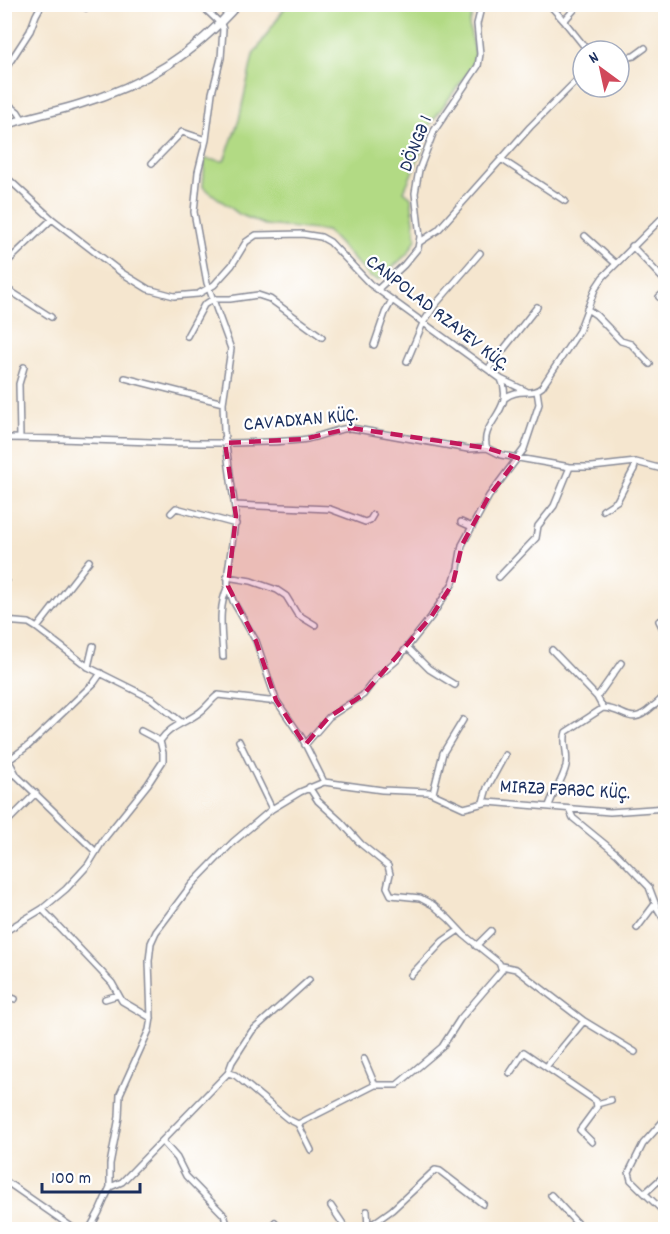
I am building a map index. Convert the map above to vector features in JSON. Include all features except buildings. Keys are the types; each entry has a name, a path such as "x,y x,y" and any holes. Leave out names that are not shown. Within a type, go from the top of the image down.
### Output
{"street":[{"path":"4,71 30,31 42,4"},
{"path":"89,1230 110,1188 110,1164 119,1116 120,1094 146,1037 151,1018 149,960 151,943 156,932 201,874 233,842 286,799 324,782 305,744 276,700 256,641 233,601 228,586 227,577 236,524 225,443 224,403 231,349 208,288 194,212 198,172 222,50 221,24 200,4"},
{"path":"4,126 78,105 127,87 189,51 221,24 238,4"},
{"name":"DÖNGƏ 1","path":"420,243 415,193 417,179 434,131 478,66 480,54 477,24 482,4"},
{"path":"549,4 578,39"},
{"path":"564,21 579,4"},
{"path":"631,57 645,48"},
{"path":"378,289 404,265 420,243 438,230 530,127 571,86"},
{"path":"4,101 18,112 23,120"},
{"path":"152,163 182,132 206,140"},
{"path":"501,159 565,201"},
{"name":"CANPOLAD RZAYEV KÜÇ.","path":"4,175 52,219 123,273 148,289 165,294 184,296 198,294 208,288 225,274 243,246 252,237 261,234 302,234 326,239 358,273 501,379 506,398 486,437 487,448"},
{"path":"305,744 329,717 363,695 375,679 408,648 453,583 460,551 472,527 489,496 519,458 530,434 539,404 537,391 573,340 600,282 615,263 666,214"},
{"path":"4,265 52,219"},
{"path":"585,236 615,263"},
{"path":"632,246 666,282"},
{"path":"407,362 423,323 435,305 480,253"},
{"path":"4,286 51,317"},
{"path":"659,297 666,291"},
{"path":"187,336 204,305 213,299 258,295 265,296 322,337"},
{"path":"374,345 392,300"},
{"path":"488,369 537,307"},
{"path":"587,309 621,341 631,344 650,364"},
{"path":"20,438 19,384 24,367"},
{"path":"125,378 224,403"},
{"path":"501,379 527,391"},
{"path":"506,398 514,392 537,391"},
{"name":"CAVADXAN KÜÇ.","path":"4,438 225,443 304,439 351,428 468,449 487,448 495,453 570,467 636,462 666,470"},
{"path":"603,510 618,501 636,462"},
{"path":"499,578 536,538 538,526 554,506 570,467"},
{"path":"235,505 330,509 365,522 373,515"},
{"path":"171,513 176,508 236,524"},
{"path":"462,522 472,527"},
{"path":"37,628 89,561"},
{"path":"227,577 251,580 278,590 286,596 297,614 315,625"},
{"path":"223,657 220,614 222,599 228,586"},
{"path":"4,621 29,623 88,667 152,699 181,722"},
{"path":"659,621 666,635"},
{"path":"88,667 93,646"},
{"path":"408,648 429,669 456,685"},
{"path":"552,650 597,697 603,708 638,718 661,700 666,693"},
{"path":"597,697 621,663"},
{"path":"9,760 62,714 94,683 101,673"},
{"path":"666,677 666,683"},
{"path":"160,741 181,722 203,710 218,695 276,700"},
{"path":"549,806 566,767 568,753 564,736 566,732 603,708"},
{"path":"433,793 447,745 463,720"},
{"path":"4,932 42,909 76,880 104,839 148,784 163,761 164,753 160,741 141,731"},
{"path":"239,741 272,809"},
{"path":"4,752 14,772 96,852"},
{"path":"483,802 484,793 505,755"},
{"path":"4,782 14,772"},
{"name":"MIRZƏ FƏRƏC KÜÇ.","path":"324,782 382,790 433,793 464,808 483,802 610,812 666,808"},
{"path":"309,787 318,801 361,844 388,866 390,874 387,887 391,895 424,900 502,966 512,967 524,974 584,1021 635,1052"},
{"path":"4,825 36,793"},
{"path":"569,809 573,818 634,870 651,890 655,904 664,918"},
{"path":"637,928 655,904"},
{"path":"42,909 112,983 122,1001 151,1018"},
{"path":"411,975 443,941 459,930"},
{"path":"476,946 490,931"},
{"path":"298,1124 375,1084 397,1085 442,1047 460,1019 497,976 502,966"},
{"path":"110,1188 122,1182 228,1073 232,1062 252,1031 309,980"},
{"path":"4,995 15,999"},
{"path":"105,999 118,995"},
{"path":"546,1067 584,1021"},
{"path":"510,1073 524,1052 597,1104"},
{"path":"363,1059 375,1084"},
{"path":"228,1073 235,1076 288,1119 298,1124 311,1150"},
{"path":"592,1142 580,1130 597,1104 611,1100"},
{"path":"666,1118 643,1144 629,1169 631,1180 666,1215"},
{"path":"162,1141 177,1158 186,1176 224,1215 229,1230"},
{"path":"366,1228 392,1210 435,1170 440,1171 483,1204"},
{"path":"645,1194 666,1174"},
{"path":"4,1180 76,1230"},
{"path":"551,1195 582,1230"},
{"path":"331,1206 347,1230"},
{"path":"366,1228 367,1211"},
{"path":"267,1230 275,1222"}],"highlighted area":[{"path":"351,428 487,448 518,458 489,496 462,545 453,583 431,617 363,695 329,717 305,745 276,700 256,641 228,586 236,516 225,443 304,439"}],"green space":[{"path":"279,5 476,5 469,25 475,53 472,67 418,141 424,146 404,191 411,197 416,239 408,253 379,280 370,277 327,231 265,225 239,214 203,187 205,159 224,161 239,120 253,55 284,9"}]}
